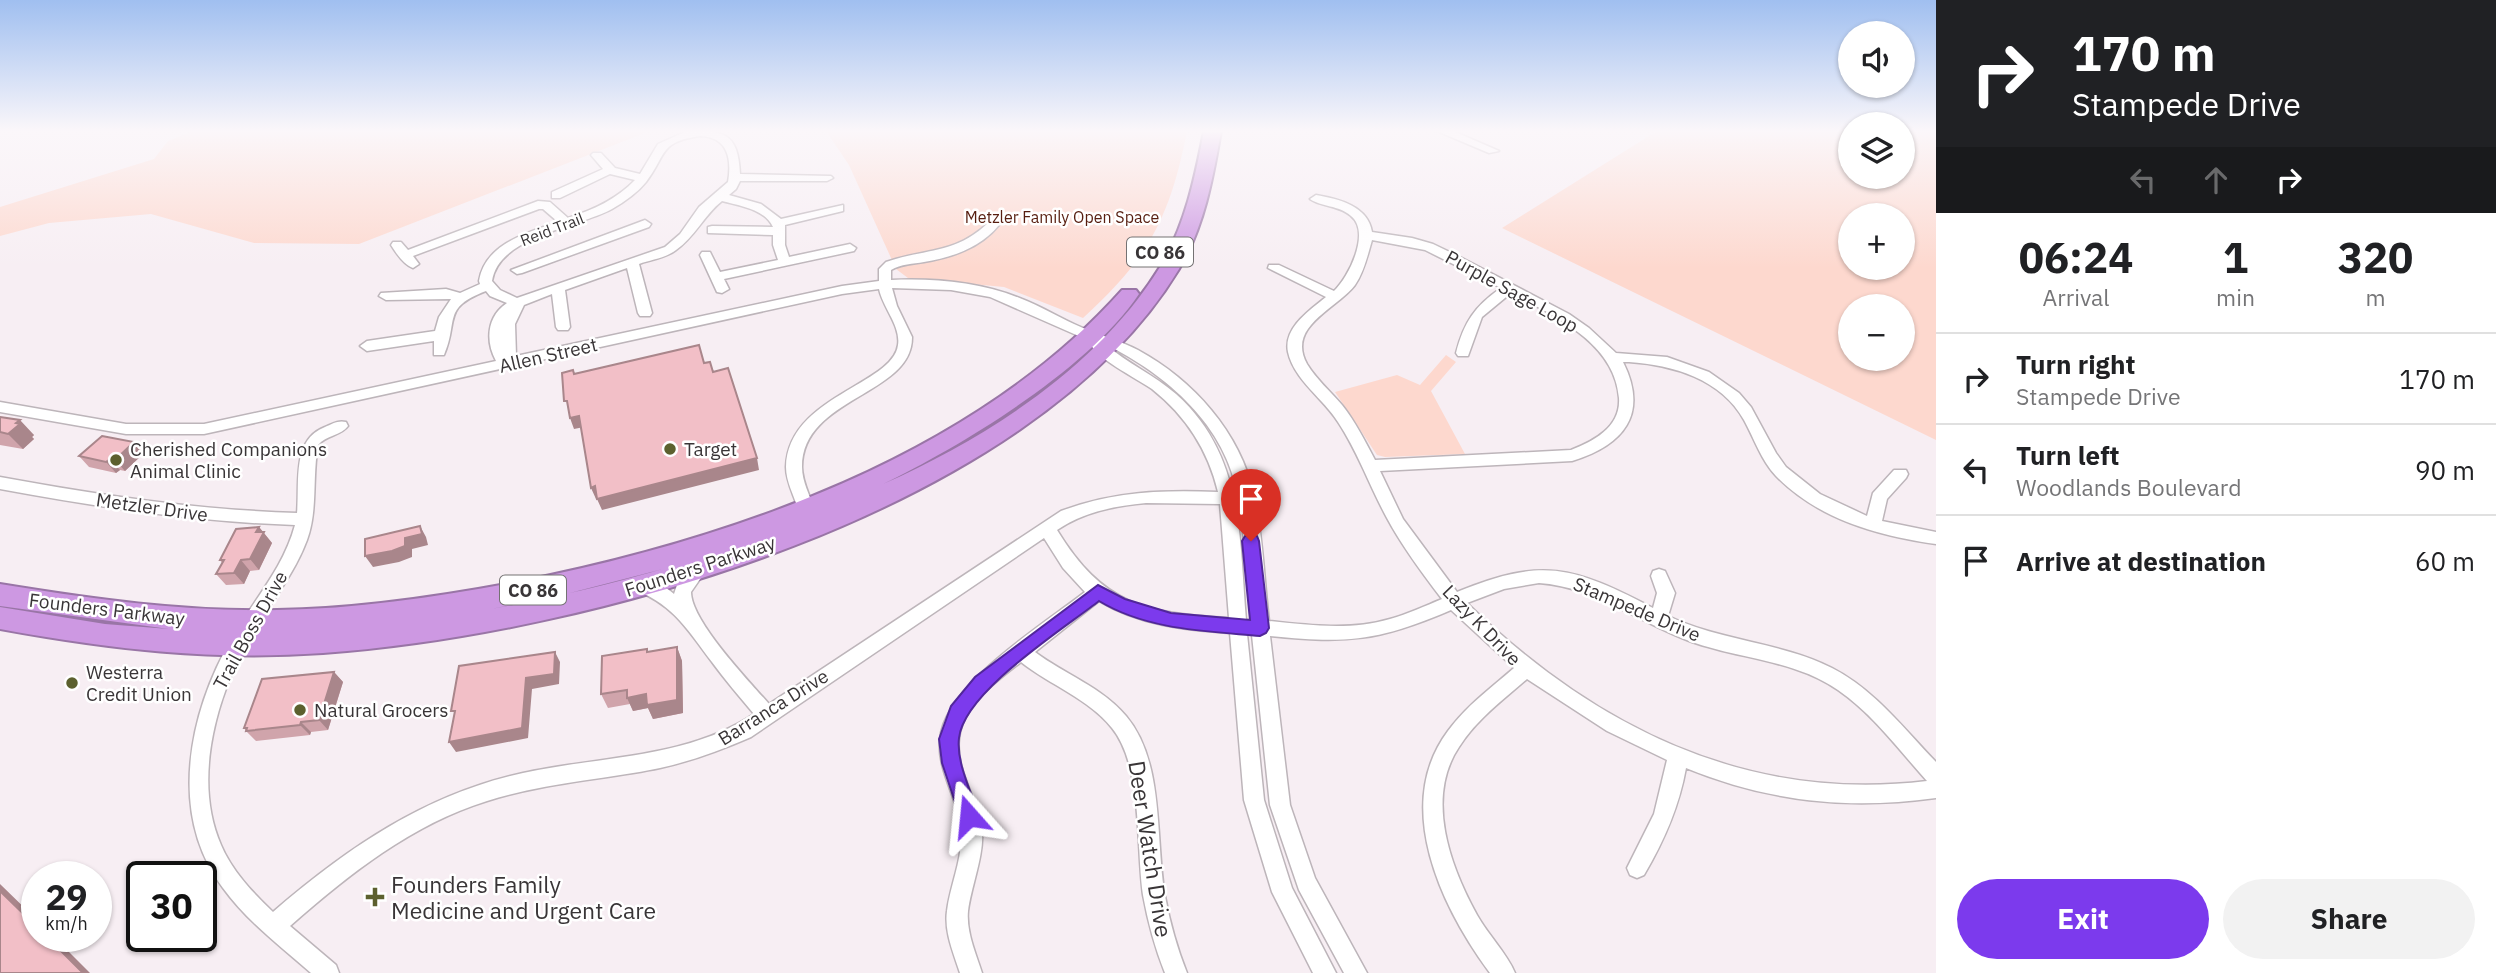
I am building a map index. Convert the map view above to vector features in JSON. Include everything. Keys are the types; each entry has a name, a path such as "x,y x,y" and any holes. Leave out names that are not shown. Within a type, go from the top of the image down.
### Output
{"highway":[{"name":"Founders Parkway","path":"0,618 120,638 245,632 397,612 528,592 617,572 693,550 806,509 891,470 980,419 1040,377 1100,342 1169,235 1186,176"},
{"name":"Founders Parkway","path":"0,595 245,632 345,638 453,626 548,609 643,586 760,548 858,508 953,459 1019,418 1160,281 1182,242 1203,176"},
{"path":"760,548 796,522 806,509"}],"street":[{"path":"556,195 596,176"},
{"path":"636,176 643,178"},
{"path":"517,270 587,261 632,263 657,255 674,246 703,210 732,187 735,177 827,178"},
{"name":"Reid Trail","path":"487,286 485,270 500,251 620,200 643,178"},
{"path":"722,197 757,207 779,227 779,245 785,260"},
{"path":"1316,199 1337,201 1348,207 1364,224 1366,235"},
{"path":"405,255 538,205 548,206 567,224"},
{"path":"712,230 779,227 839,208"},
{"path":"506,364 511,352 508,324 518,303 558,288 587,261 645,224"},
{"path":"806,509 794,472 795,456 802,441 829,410 848,395 882,377 902,354 906,335 890,304 884,273 888,265 960,250 978,240 993,225"},
{"name":"Purple Sage Loop","path":"1366,235 1420,244 1568,318 1599,343 1627,386 1625,416 1618,429 1592,448 1572,455 1372,466"},
{"name":"Lazy K Drive","path":"1366,235 1357,268 1349,283 1301,327 1295,337 1294,351 1303,369 1341,415 1372,466 1391,512 1454,603 1526,670 1581,706 1678,755 1754,781 1799,791 1856,797 1936,789"},
{"path":"706,255 719,283 785,260 850,248"},
{"path":"632,263 645,313"},
{"path":"1274,268 1336,297"},
{"name":"Allen Street","path":"0,407 126,429 204,429 842,290 887,284 934,284 991,293 1100,342"},
{"path":"439,352 446,312 461,297 487,286 495,293 518,303"},
{"path":"558,288 564,327"},
{"path":"1464,353 1469,324 1476,314 1510,288"},
{"path":"386,296 446,293 461,297"},
{"path":"367,346 441,335"},
{"path":"1100,342 1169,395 1192,418 1214,452 1232,470 1242,473"},
{"path":"1100,342 1167,377 1199,404 1229,443 1242,473 1276,780 1287,830 1311,894 1356,973"},
{"path":"1611,358 1632,356 1658,360 1689,369 1714,382 1744,408 1771,458 1794,483 1822,502 1873,525 1936,538"},
{"name":"Trail Boss Drive","path":"328,973 241,895 217,861 208,840 201,807 200,755 204,724 215,690 299,539 304,519 312,444 318,435 341,426"},
{"path":"1214,452 1228,498 1248,755 1260,826 1283,892 1325,973"},
{"path":"1873,525 1879,497 1900,474"},
{"name":"Metzler Drive","path":"0,483 155,510 218,516 304,519"},
{"name":"Barranca Drive","path":"273,926 355,857 418,820 453,804 523,782 674,758 724,741 766,716 1046,527 1082,509 1121,498 1155,495 1228,498"},
{"name":"Stampede Drive","path":"1046,527 1071,566 1098,592 1120,605 1171,620 1342,634 1374,631 1514,579 1550,576 1585,584 1658,620 1715,642 1791,659 1836,680 1873,709 1936,776"},
{"path":"691,620 682,592 699,569"},
{"path":"1658,620 1666,593 1659,576"},
{"path":"643,586 661,593 691,620 766,716"},
{"path":"971,973 960,939 957,914 972,835 952,763 949,739 958,712 981,682 1023,653 1098,592"},
{"name":"Deer Watch Drive","path":"1023,653 1040,668 1088,693 1106,706 1127,731 1136,749 1141,767 1159,920 1176,973"},
{"path":"1504,973 1483,947 1448,879 1433,814 1434,791 1438,768 1458,732 1526,670"},
{"path":"1637,868 1658,832 1670,803 1678,755"}],"green space":[{"path":"98,176 533,176 359,244 254,243 151,214 49,223 0,236 0,207"},
{"name":"Metzler Family Open Space","path":"854,176 1176,176 1164,213 1140,256 1083,318 1004,287 908,278 896,269"},
{"path":"1584,176 1838,176 1838,189 1915,189 1915,176 1936,176 1936,440 1502,228"},
{"path":"1446,355 1456,362 1431,391 1465,454 1377,455 1335,392 1397,375 1420,385"}],"building":[{"name":"Target","path":"699,345 704,363 710,362 713,372 728,368 757,458 597,499 595,486 591,488 579,416 570,418 567,401 564,401 562,373 573,370 574,374"},
{"path":"0,417 20,420 16,423 20,424 8,434 0,432"},
{"path":"102,436 134,442 115,460 106,462 79,456"},
{"path":"420,526 422,534 405,538 405,546 365,556 365,539"},
{"path":"259,527 256,532 264,532 250,559 241,560 234,573 216,574 236,529"},
{"path":"677,647 677,700 647,705 646,694 627,698 627,690 601,694 602,656"},
{"path":"555,652 554,674 526,678 522,728 449,742 459,666"},
{"name":"Natural Grocers","path":"334,672 319,720 301,722 300,725 246,731 247,728 244,728 262,679"},
{"path":"0,891 21,911 21,952 62,952 83,973 0,973"}],"place":[{"name":"Target","path":"670,449"},
{"name":"Cherished Companions Animal Clinic","path":"116,460"},
{"name":"Westerra Credit Union","path":"72,683"},
{"name":"Natural Grocers","path":"300,710"},
{"name":"Founders Family Medicine and Urgent Care","path":"375,897"}],"route":[{"path":"969,816 952,763 949,739 958,712 981,682 1043,637 1098,592 1120,605 1171,620 1260,628 1251,541"}]}
